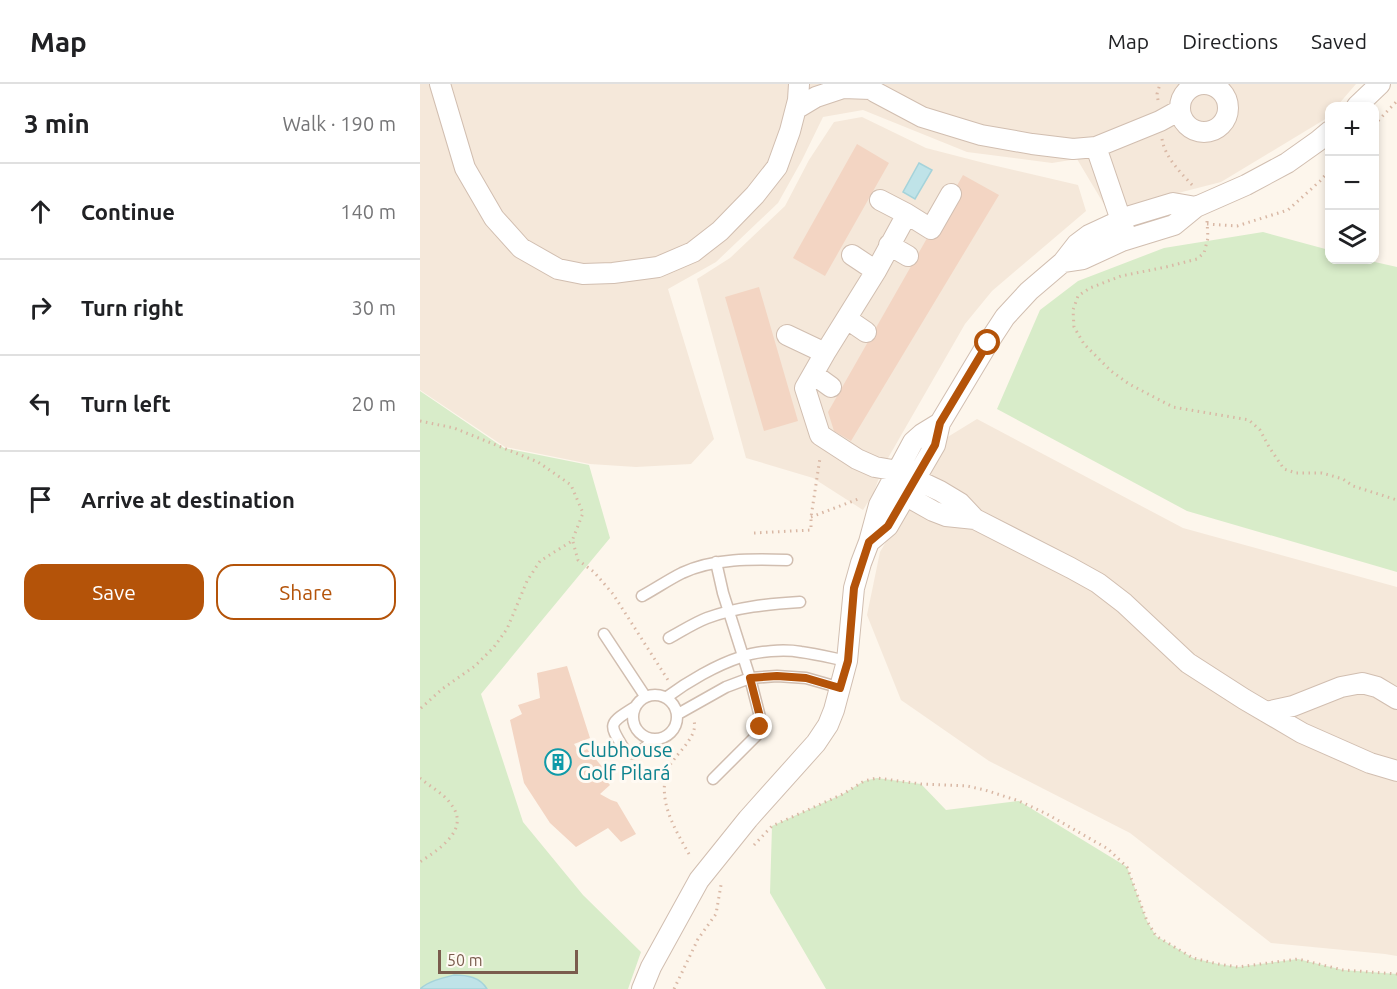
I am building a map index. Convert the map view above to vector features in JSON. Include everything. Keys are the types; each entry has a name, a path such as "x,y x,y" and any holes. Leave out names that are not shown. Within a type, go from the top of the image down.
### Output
{"street":[{"path":"440,84 465,168 494,218 521,248 558,269 583,274 658,267 693,252 727,224 755,195 777,167 796,109 799,84"},
{"path":"1361,102 1380,84"},
{"path":"796,109 816,97 843,88 868,86 874,92 922,117 981,135 1073,149 1096,147 1160,121 1180,110"},
{"path":"1063,262 1083,259 1127,240 1174,225 1200,205 1246,185 1287,163 1325,135"},
{"path":"1096,147 1127,240"},
{"path":"880,200 931,229 951,194"},
{"path":"642,989 651,967 699,880 747,819 816,743 828,725 848,661 854,588 879,505 902,483 913,442 940,423 1005,317 1029,291 1063,262 1077,244 1089,235 1130,216 1173,203 1200,205"},
{"path":"907,214 876,271 805,388 820,435 857,459 902,483 946,516 975,519 1098,584 1124,603 1188,663 1302,733 1370,763 1397,771"},
{"path":"889,245 908,256"},
{"path":"852,255 876,271"},
{"path":"847,319 867,332"},
{"path":"787,335 825,353"},
{"path":"813,374 831,387"},
{"path":"1266,712 1293,706 1341,687 1362,683 1377,687 1397,699"}],"lane":[{"path":"642,596 684,573 716,562 755,559 787,560"},
{"path":"713,779 757,735 760,727 760,717 750,678 728,611 716,562"},
{"path":"669,638 705,619 728,611 765,604 800,602"},
{"path":"604,634 645,696"},
{"path":"667,697 715,668 742,656 765,652 800,651 848,661"},
{"path":"678,714 726,687 750,678 777,676 806,678 840,688"},
{"path":"660,694 667,697 672,701 678,714 675,728 663,738 648,738 642,735 633,722 635,707 645,696 660,694"},
{"path":"635,707 613,723 613,731 626,752 636,754 656,739"}],"path":[{"path":"1160,84 1157,94 1164,148 1175,166 1201,193 1200,205 1207,213 1208,238 1204,254 1197,259 1121,276 1089,288 1078,296 1073,310 1074,327 1084,344 1111,371 1129,384 1173,407 1249,420 1260,430 1284,469 1296,473 1322,473 1397,500"},
{"path":"1379,120 1397,101"},
{"path":"1207,224 1237,226 1288,210 1325,175"},
{"path":"420,421 454,428 538,462 571,485 583,513 572,541 540,561 527,581 507,629 494,647 475,666 442,689 420,709"},
{"path":"754,533 811,530 820,456 830,461"},
{"path":"572,541 578,560"},
{"path":"420,778 450,802 458,823 454,834 441,848 420,862"},
{"path":"754,845 772,826 843,794 864,781 877,778 921,784 967,786 1019,801 1047,814 1108,849 1127,867 1147,921 1156,936 1193,958 1238,967 1298,959 1343,970 1397,974"},
{"path":"674,989 698,939 716,914 720,886 727,878"}],"shaded area":[{"path":"420,84 1356,84 1340,102 1325,102 1325,119 1221,182 1108,211 1077,159 1052,163 967,152 863,110 823,117 778,203 716,262 668,289 714,439 691,464 636,467 590,464 505,447 420,390"},
{"path":"862,117 926,148 1078,185 1086,211 992,291 965,324 884,465 873,494 863,510 813,478 746,458 697,279 730,258 785,206 809,160 834,122"},
{"path":"977,419 1183,528 1397,587 1397,956 1271,943 1130,833 989,761 901,700 867,615 880,552 946,438"}],"green space":[{"path":"1263,232 1325,249 1325,264 1379,263 1397,267 1397,572 1187,511 997,409 1040,310 1078,281 1164,248"},
{"path":"420,391 504,448 589,465 610,538 481,694 523,822 583,895 641,952 628,989 420,989"},
{"path":"877,778 921,784 946,810 1019,801 1127,867 1147,921 1156,936 1193,958 1238,967 1298,959 1343,970 1397,974 1397,989 826,989 770,893 772,826 843,794 864,781"}],"water":[{"path":"919,163 932,170 915,199 903,192"},
{"path":"454,975 473,978 487,989 420,989 432,982"}],"building":[{"path":"857,144 889,163 825,276 793,258"},
{"path":"963,175 999,195 851,441 834,431 828,412"},
{"path":"759,287 798,421 764,431 725,297"},
{"name":"Clubhouse Golf Pilará","path":"567,666 590,738 574,744 580,753 587,749 605,770 601,775 610,785 600,794 617,802 636,834 621,842 608,828 576,847 550,823 524,783 510,720 522,714 518,705 540,698 537,673"}],"place":[{"name":"Clubhouse Golf Pilará","path":"558,762"}],"route":[{"path":"760,727 760,717 750,678 777,676 806,678 840,688 848,661 854,588 869,542 888,526 935,445 940,423 988,343"}]}
